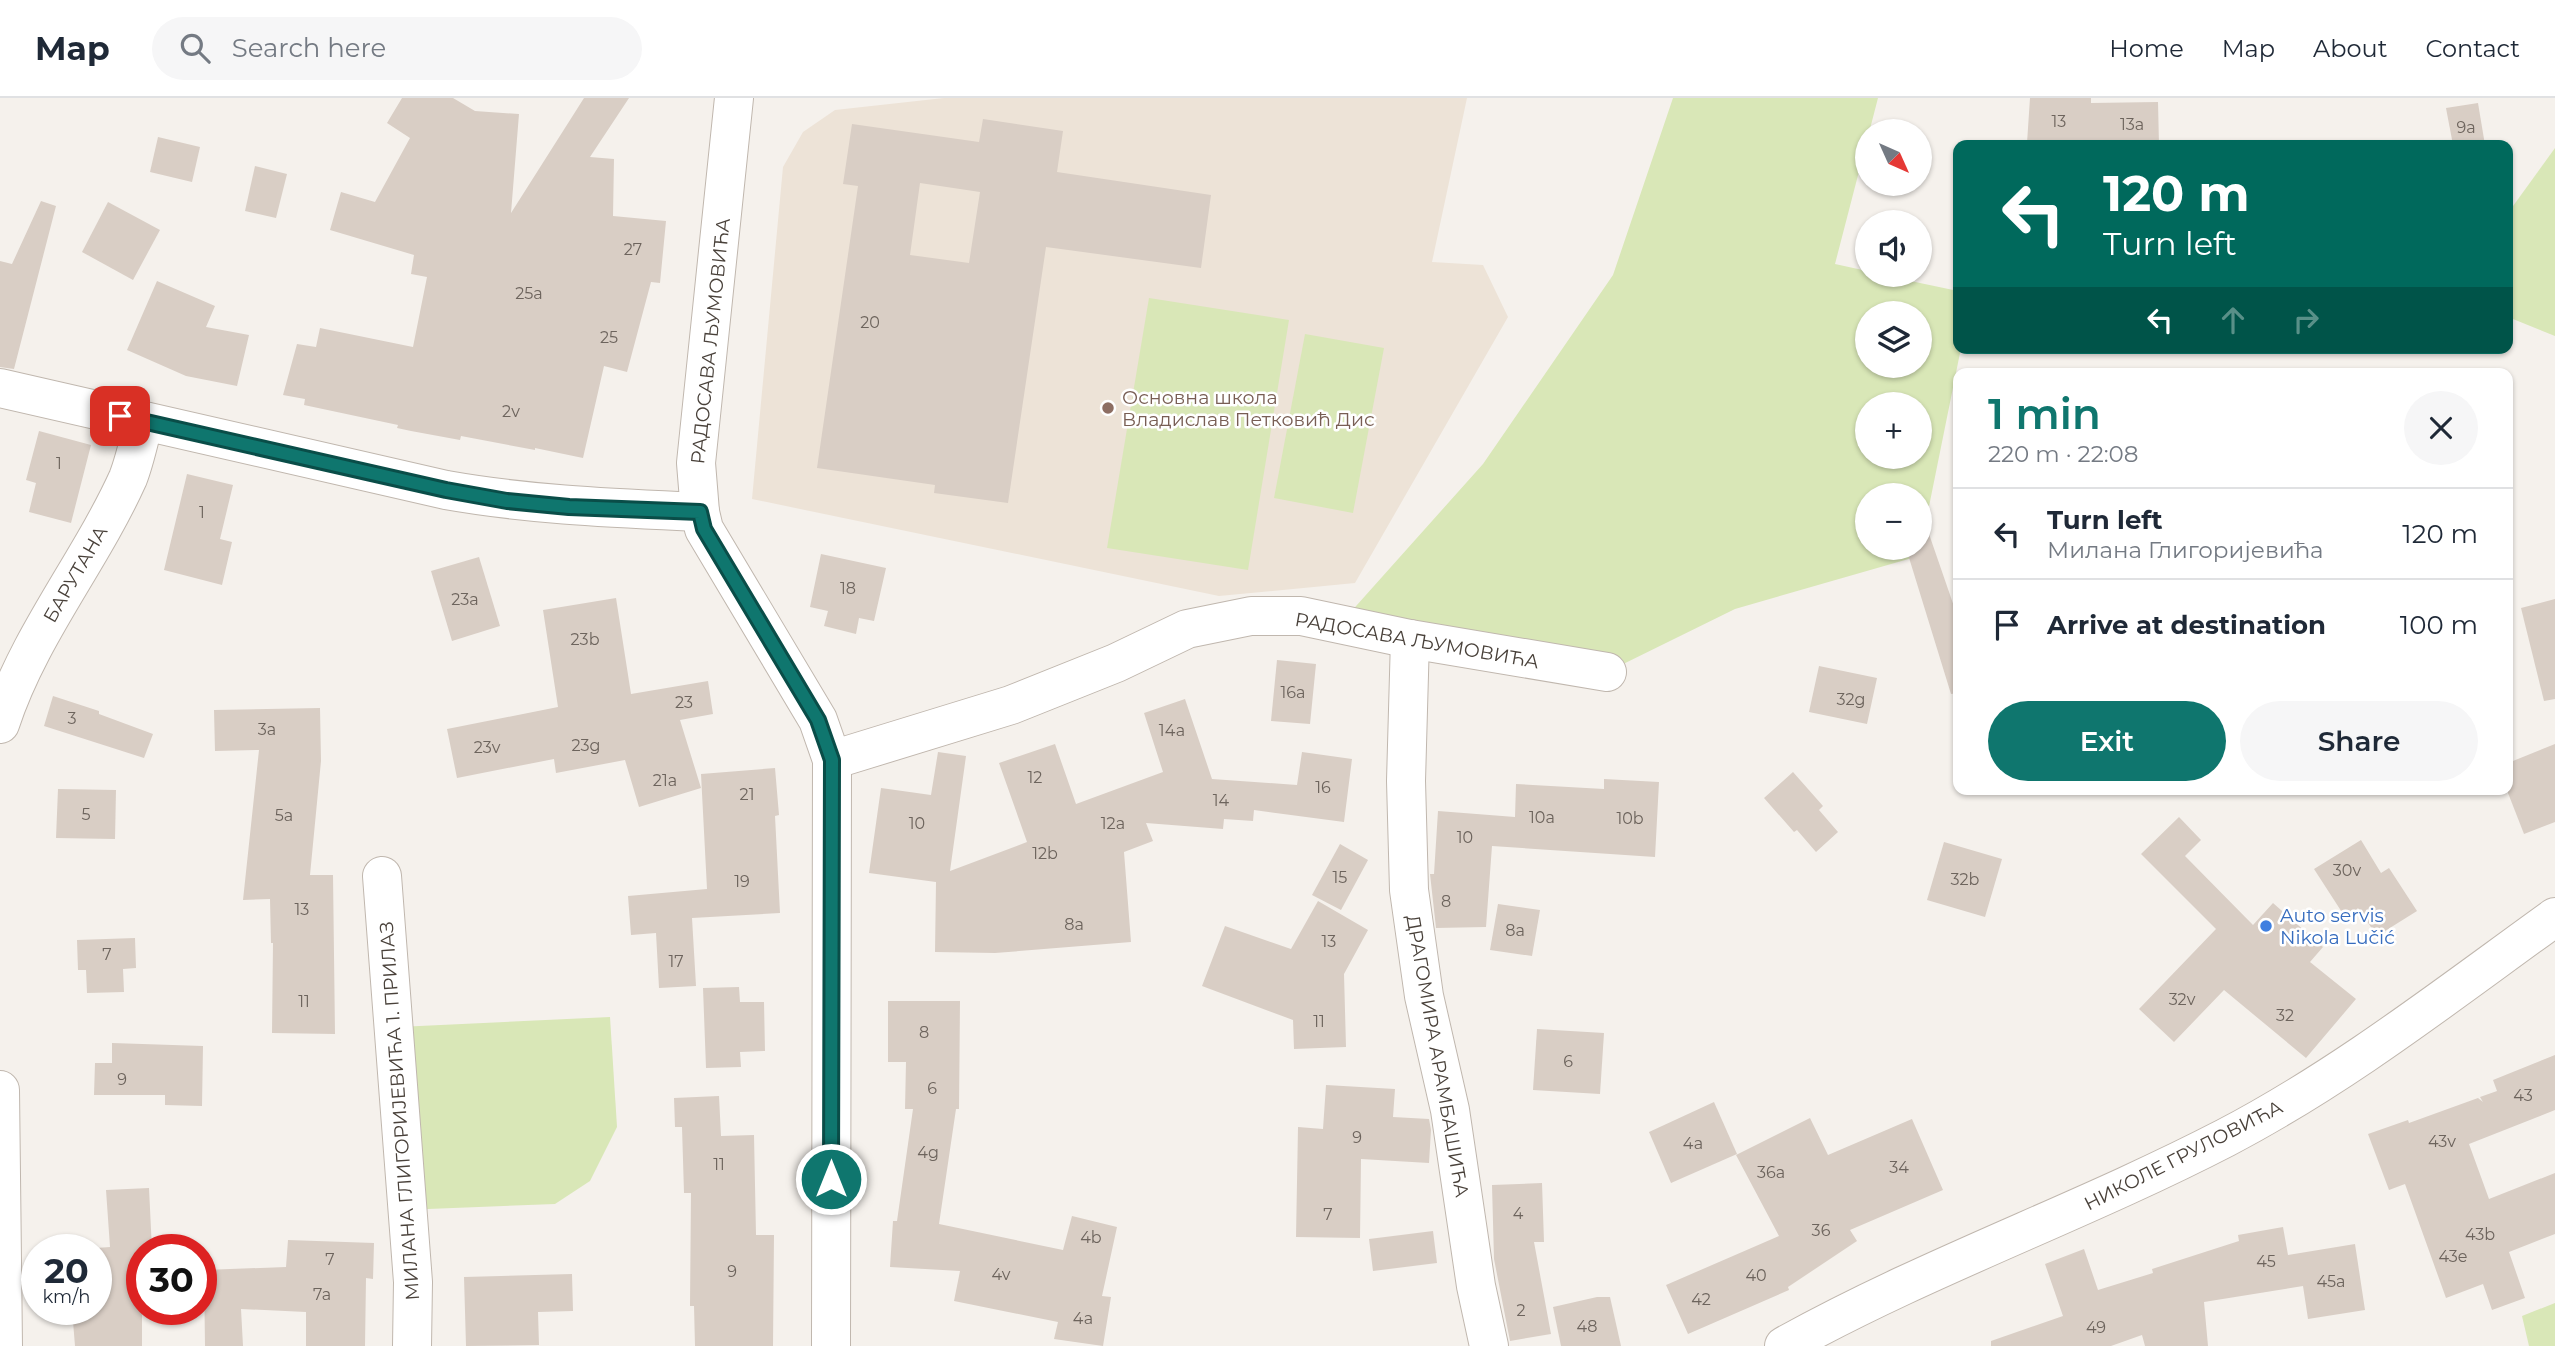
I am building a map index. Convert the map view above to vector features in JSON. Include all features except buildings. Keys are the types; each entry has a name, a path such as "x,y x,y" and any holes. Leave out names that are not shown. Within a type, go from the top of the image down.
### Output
{"street":[{"name":"РАДОСАВА ЉУМОВИЋА","path":"734,98 696,463 704,529 818,720 832,760 831,1346"},
{"path":"0,388 446,490 507,501 569,507 700,512"},
{"name":"БАРУТАНА","path":"0,724 10,693 129,476 144,421"},
{"name":"РАДОСАВА ЉУМОВИЋА","path":"832,760 1011,705 1116,663 1187,629 1251,616 1301,616 1410,639 1607,672"},
{"name":"ДРАГОМИРА АРАМБАШИЋА","path":"1410,639 1406,780 1409,890 1424,996 1450,1110 1476,1286 1489,1346"},
{"name":"МИЛАНА ГЛИГОРИЈЕВИЋА 1. ПРИЛАЗ","path":"382,876 413,1282 412,1346"},
{"name":"НИКОЛЕ ГРУЛОВИЋА","path":"1784,1346 1944,1266 2126,1187 2276,1110 2336,1073 2555,917"},
{"path":"0,1090 3,1346"}],"shaded area":[{"name":"Основна школа Владислав Петковић Дис","path":"944,98 1467,98 1432,262 1483,265 1508,317 1355,583 1219,596 752,499 783,167 803,132 835,110"}],"green space":[{"path":"1673,98 1878,98 1873,119 1855,119 1855,187 1835,264 1855,268 1855,287 1932,286 1953,290 1953,354 1960,354 1957,368 1953,368 1953,388 1932,492 1932,483 1855,483 1855,560 1905,560 1735,609 1607,672 1340,624 1483,464 1613,275"},
{"path":"2555,148 2555,336 2513,319 2513,206"},
{"path":"1149,298 1289,320 1248,570 1107,548"},
{"path":"1305,334 1384,348 1353,513 1274,498"},
{"path":"610,1017 617,1127 590,1181 555,1204 403,1210 398,1027"},
{"path":"2555,1303 2555,1346 2529,1346 2522,1316"}],"place":[{"name":"Основна школа Владислав Петковић Дис","path":"1108,408"},
{"name":"Auto servis Nikola Lučić","path":"2266,926"}],"route":[{"path":"120,416 446,490 507,501 569,507 700,512 704,529 818,720 832,760 831,1179"}]}
